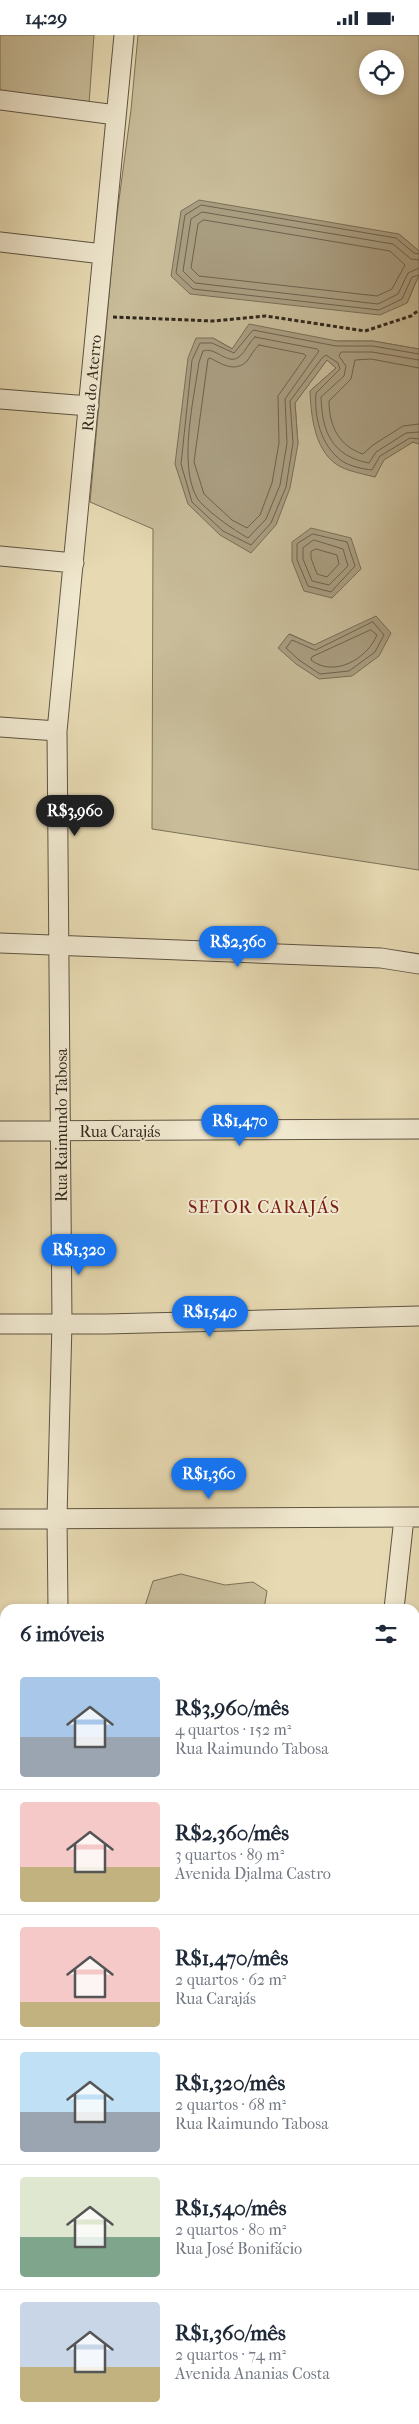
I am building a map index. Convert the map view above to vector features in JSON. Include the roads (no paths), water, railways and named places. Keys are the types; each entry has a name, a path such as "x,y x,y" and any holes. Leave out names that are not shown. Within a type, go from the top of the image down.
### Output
{"street":[{"name":"Rua do Aterro","path":"57,731 124,35"},
{"path":"0,100 116,115"},
{"path":"0,242 104,254"},
{"path":"0,399 89,407"},
{"path":"0,556 74,563"},
{"path":"0,727 57,731"},
{"name":"Rua Raimundo Tabosa","path":"57,731 62,1323 57,1517 58,1604"},
{"path":"0,943 381,958 419,964"},
{"name":"Rua Carajás","path":"0,1131 419,1129"},
{"path":"0,1324 106,1324 419,1316"},
{"path":"0,1519 57,1517 412,1518 395,1604"}],"water":[{"path":"199,200 399,234 419,251 419,275 407,303 380,315 190,294 171,276 181,211"},
{"path":"249,324 337,341 373,341 419,349 419,444 413,442 384,460 375,477 341,467 332,461 320,444 313,423 310,391 336,368 327,360 295,403 298,444 290,488 276,525 251,553 220,535 188,504 175,464 188,358 196,338 213,338 232,349"},
{"path":"311,528 351,538 361,569 332,598 304,591 292,561 292,542"},
{"path":"376,616 391,633 379,656 352,676 319,679 296,664 278,648 289,634 314,645"}],"district":[{"name":"SETOR CARAJÁS","path":"264,1207"}]}
